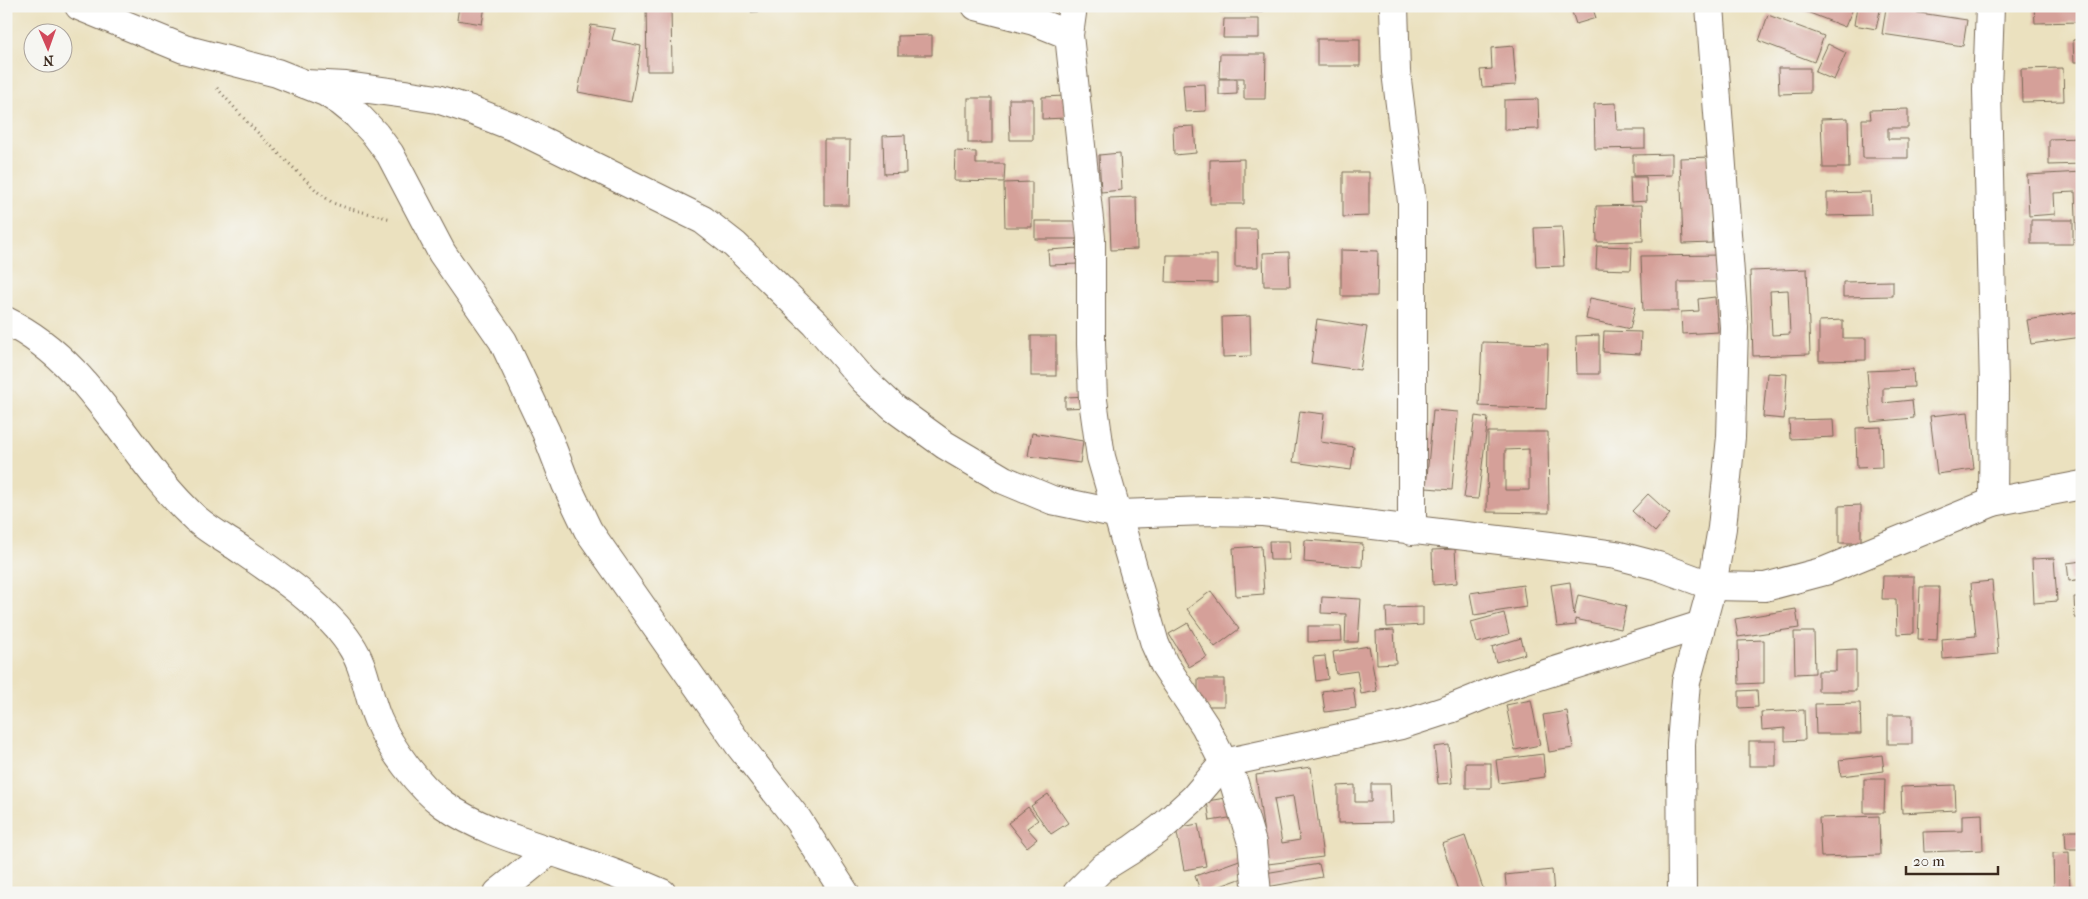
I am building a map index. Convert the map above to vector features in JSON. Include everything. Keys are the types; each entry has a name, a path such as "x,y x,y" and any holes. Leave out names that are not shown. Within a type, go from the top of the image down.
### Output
{"street":[{"path":"80,6 184,49 277,73 305,84 341,102 357,115 390,154 442,253 503,341 546,432 566,484 588,530 739,745 798,820 845,893"},
{"path":"976,6 1034,21 1069,35"},
{"path":"1073,6 1069,35 1091,238 1090,344 1093,400 1101,456 1119,514 1133,573 1155,644 1164,664 1204,726 1234,784 1252,843 1257,893"},
{"path":"1394,6 1396,72 1412,202 1413,288 1411,347 1414,465 1412,531"},
{"path":"1682,893 1681,744 1686,682 1712,586 1722,528 1731,436 1734,327 1710,6"},
{"path":"1990,6 1987,90 1994,388 1993,502"},
{"path":"305,84 346,86 405,94 437,99 468,109 514,127 703,220 735,246 815,323 864,380 894,408 945,445 1004,480 1052,500 1119,514 1207,511 1263,512 1616,555 1658,566 1712,586 1765,587 1825,571 1993,502 2082,485"},
{"path":"6,322 45,344 76,373 162,481 195,517 212,532 265,567 333,621 351,644 360,661 378,720 418,781 443,804 468,819 506,837 590,864 662,893"},
{"path":"1077,893 1102,868 1161,828 1194,798 1224,763 1401,725 1504,687 1701,626"},
{"path":"498,893 550,851"}],"path":[{"path":"216,86 249,124 318,192 333,203 394,220"}],"building":[{"path":"459,6 485,6 482,24 457,20"},
{"path":"646,6 671,6 672,71 647,71"},
{"path":"751,6 771,6 771,11 751,12"},
{"path":"1220,6 1262,6 1262,12 1220,12"},
{"path":"1570,6 1592,6 1596,18 1576,24"},
{"path":"1803,6 1854,6 1845,27 1802,10"},
{"path":"1857,6 1881,6 1876,29 1854,25"},
{"path":"2034,6 2081,6 2081,22 2035,23"},
{"path":"1886,8 1967,20 1963,46 1882,34"},
{"path":"1768,15 1824,36 1814,62 1759,41"},
{"path":"1224,19 1259,19 1259,38 1223,38"},
{"path":"591,25 615,29 612,40 641,46 631,102 578,92"},
{"path":"932,35 932,55 898,55 898,36"},
{"path":"1317,39 1360,39 1360,66 1317,66"},
{"path":"2082,39 2082,62 2074,62 2073,40"},
{"path":"1828,44 1846,53 1834,80 1815,72"},
{"path":"1513,46 1516,85 1482,87 1480,70 1492,69 1491,48"},
{"path":"1220,54 1266,54 1265,99 1244,99 1244,78 1219,78"},
{"path":"1778,68 1810,68 1810,93 1779,94"},
{"path":"2063,68 2064,101 2022,102 2021,69"},
{"path":"1219,79 1237,79 1237,94 1219,95"},
{"path":"1205,84 1206,111 1185,112 1183,85"},
{"path":"1065,96 1066,118 1042,119 1042,97"},
{"path":"968,98 992,98 992,143 968,143"},
{"path":"1009,99 1033,99 1033,140 1010,140"},
{"path":"1538,99 1539,129 1504,130 1504,100"},
{"path":"1616,103 1617,130 1645,130 1645,148 1595,149 1594,104"},
{"path":"1908,109 1908,128 1888,128 1888,139 1908,139 1908,158 1863,158 1862,119 1871,119 1870,110"},
{"path":"1848,118 1849,168 1823,168 1821,119"},
{"path":"1194,126 1196,153 1174,155 1173,127"},
{"path":"905,135 906,173 884,174 883,136"},
{"path":"2082,138 2082,164 2049,165 2049,139"},
{"path":"824,140 850,140 849,205 824,205"},
{"path":"955,151 976,152 976,164 1005,164 1004,182 954,181"},
{"path":"1120,153 1122,190 1101,192 1099,155"},
{"path":"1672,154 1672,175 1633,176 1633,155"},
{"path":"1710,157 1712,243 1683,244 1680,158"},
{"path":"1244,159 1244,204 1210,204 1210,160"},
{"path":"1343,172 1369,172 1369,216 1343,217"},
{"path":"2082,172 2082,243 2077,243 2075,192 2054,193 2055,214 2029,216 2027,175"},
{"path":"1630,177 1646,177 1647,201 1631,202"},
{"path":"1032,182 1032,227 1005,227 1004,183"},
{"path":"1870,192 1871,215 1827,216 1827,193"},
{"path":"1136,197 1137,249 1111,250 1109,198"},
{"path":"1642,205 1643,241 1597,242 1596,206"},
{"path":"2031,220 2073,220 2073,244 2031,244"},
{"path":"1035,221 1077,221 1077,239 1035,239"},
{"path":"1562,227 1564,266 1536,267 1534,228"},
{"path":"1235,229 1257,229 1258,267 1235,267"},
{"path":"1597,246 1632,247 1631,270 1596,269"},
{"path":"1079,248 1079,264 1049,265 1048,250"},
{"path":"1341,250 1378,251 1377,296 1341,296"},
{"path":"1289,252 1290,286 1264,286 1263,253"},
{"path":"1167,255 1217,255 1217,283 1166,282"},
{"path":"1722,255 1722,282 1678,282 1678,311 1643,311 1641,256"},
{"path":"1807,269 1810,354 1753,356 1750,271","holes":["1788,290 1790,334 1772,335 1770,291"]},
{"path":"1893,281 1893,296 1843,297 1843,282"},
{"path":"1715,297 1718,332 1682,334 1681,312 1699,311 1698,299"},
{"path":"1590,298 1635,307 1630,329 1586,319"},
{"path":"2079,312 2082,337 2031,344 2027,320"},
{"path":"1250,316 1251,356 1223,357 1222,317"},
{"path":"1317,319 1367,327 1360,370 1311,363"},
{"path":"1843,320 1843,338 1866,338 1866,360 1819,361 1819,321"},
{"path":"1604,331 1641,332 1640,354 1603,352"},
{"path":"1599,335 1599,374 1577,374 1576,336"},
{"path":"1031,336 1056,336 1056,376 1031,376"},
{"path":"1482,342 1548,344 1546,409 1479,406"},
{"path":"1913,369 1914,387 1883,388 1883,403 1912,400 1914,418 1871,422 1867,371"},
{"path":"1767,373 1787,374 1784,419 1763,417"},
{"path":"1089,396 1089,407 1065,408 1065,397"},
{"path":"1433,410 1458,412 1452,490 1426,488"},
{"path":"1300,411 1324,414 1321,442 1354,447 1351,470 1293,462"},
{"path":"1968,412 1974,469 1937,474 1930,416"},
{"path":"1475,416 1488,418 1478,499 1464,498"},
{"path":"1833,419 1834,437 1790,439 1789,420"},
{"path":"1881,427 1882,467 1857,468 1856,428"},
{"path":"1488,432 1548,432 1549,513 1487,512","holes":["1529,449 1529,490 1505,490 1505,450"]},
{"path":"1032,433 1083,441 1080,463 1028,456"},
{"path":"1648,494 1670,514 1655,532 1632,511"},
{"path":"1861,505 1861,543 1839,543 1839,506"},
{"path":"1305,540 1363,544 1362,567 1304,562"},
{"path":"1269,541 1289,541 1290,560 1270,560"},
{"path":"1261,546 1264,594 1236,596 1233,548"},
{"path":"1455,549 1457,583 1433,585 1432,550"},
{"path":"2054,558 2057,601 2034,603 2032,559"},
{"path":"2082,561 2082,579 2069,581 2067,563"},
{"path":"1883,576 1914,576 1914,633 1897,634 1896,599 1882,599"},
{"path":"1992,581 1998,654 1943,659 1942,639 1976,636 1971,583"},
{"path":"1570,582 1574,615 1578,595 1626,606 1621,629 1575,619 1576,625 1557,627 1551,585"},
{"path":"1523,585 1526,607 1474,615 1470,593"},
{"path":"1920,587 1939,587 1937,640 1918,639"},
{"path":"1211,591 1239,629 1215,647 1187,609"},
{"path":"1322,597 1361,599 1358,642 1345,642 1346,614 1321,613"},
{"path":"2074,597 2082,597 2082,618 2075,618"},
{"path":"1423,607 1423,625 1387,627 1386,608"},
{"path":"1796,609 1799,628 1738,637 1735,619"},
{"path":"1504,613 1509,634 1477,643 1471,622"},
{"path":"1188,623 1207,657 1189,667 1169,634"},
{"path":"1308,626 1341,626 1342,641 1308,642"},
{"path":"1394,630 1396,663 1377,664 1376,631"},
{"path":"1794,632 1814,632 1815,673 1795,674"},
{"path":"1521,638 1525,654 1496,662 1492,647"},
{"path":"1764,640 1764,683 1739,684 1738,641"},
{"path":"1369,646 1377,691 1361,694 1357,671 1336,674 1333,652"},
{"path":"1856,649 1856,691 1818,691 1818,671 1836,671 1836,650"},
{"path":"1325,656 1328,679 1316,681 1313,657"},
{"path":"1198,679 1224,679 1224,706 1198,706"},
{"path":"1353,687 1356,708 1325,712 1322,691"},
{"path":"1757,690 1758,707 1739,708 1739,691"},
{"path":"1531,700 1540,745 1515,750 1506,705"},
{"path":"1860,703 1861,734 1816,734 1815,704"},
{"path":"1804,710 1805,740 1785,741 1785,728 1762,730 1761,712"},
{"path":"1567,711 1573,748 1549,752 1543,715"},
{"path":"1888,715 1912,715 1912,744 1888,744"},
{"path":"1749,741 1776,741 1776,766 1749,766"},
{"path":"1449,745 1452,783 1438,784 1434,747"},
{"path":"1543,754 1545,777 1499,783 1496,760"},
{"path":"1882,755 1884,771 1841,776 1839,760"},
{"path":"1466,763 1491,763 1491,788 1466,788"},
{"path":"1311,767 1323,857 1268,864 1256,775","holes":["1293,796 1300,840 1282,843 1274,799"]},
{"path":"1864,779 1885,779 1884,813 1864,813"},
{"path":"1371,784 1390,784 1392,822 1338,823 1338,786 1355,785 1355,802 1371,802"},
{"path":"1955,785 1956,810 1902,813 1901,787"},
{"path":"1048,794 1068,823 1051,834 1031,806"},
{"path":"1232,797 1235,817 1210,821 1207,801"},
{"path":"1028,807 1038,820 1027,828 1037,839 1027,847 1008,823"},
{"path":"1982,814 1983,850 1924,852 1923,832 1962,831 1962,815"},
{"path":"1879,816 1880,855 1821,857 1819,818"},
{"path":"1198,824 1206,866 1184,870 1176,828"},
{"path":"2065,831 2082,831 2082,849 2066,849"},
{"path":"1465,836 1484,891 1480,893 1459,893 1442,844"},
{"path":"2069,852 2070,893 2054,893 2053,853"},
{"path":"1245,858 1251,875 1201,893 1195,876"},
{"path":"1319,864 1322,877 1267,887 1265,873"},
{"path":"1552,870 1554,893 1507,893 1505,875"}]}
